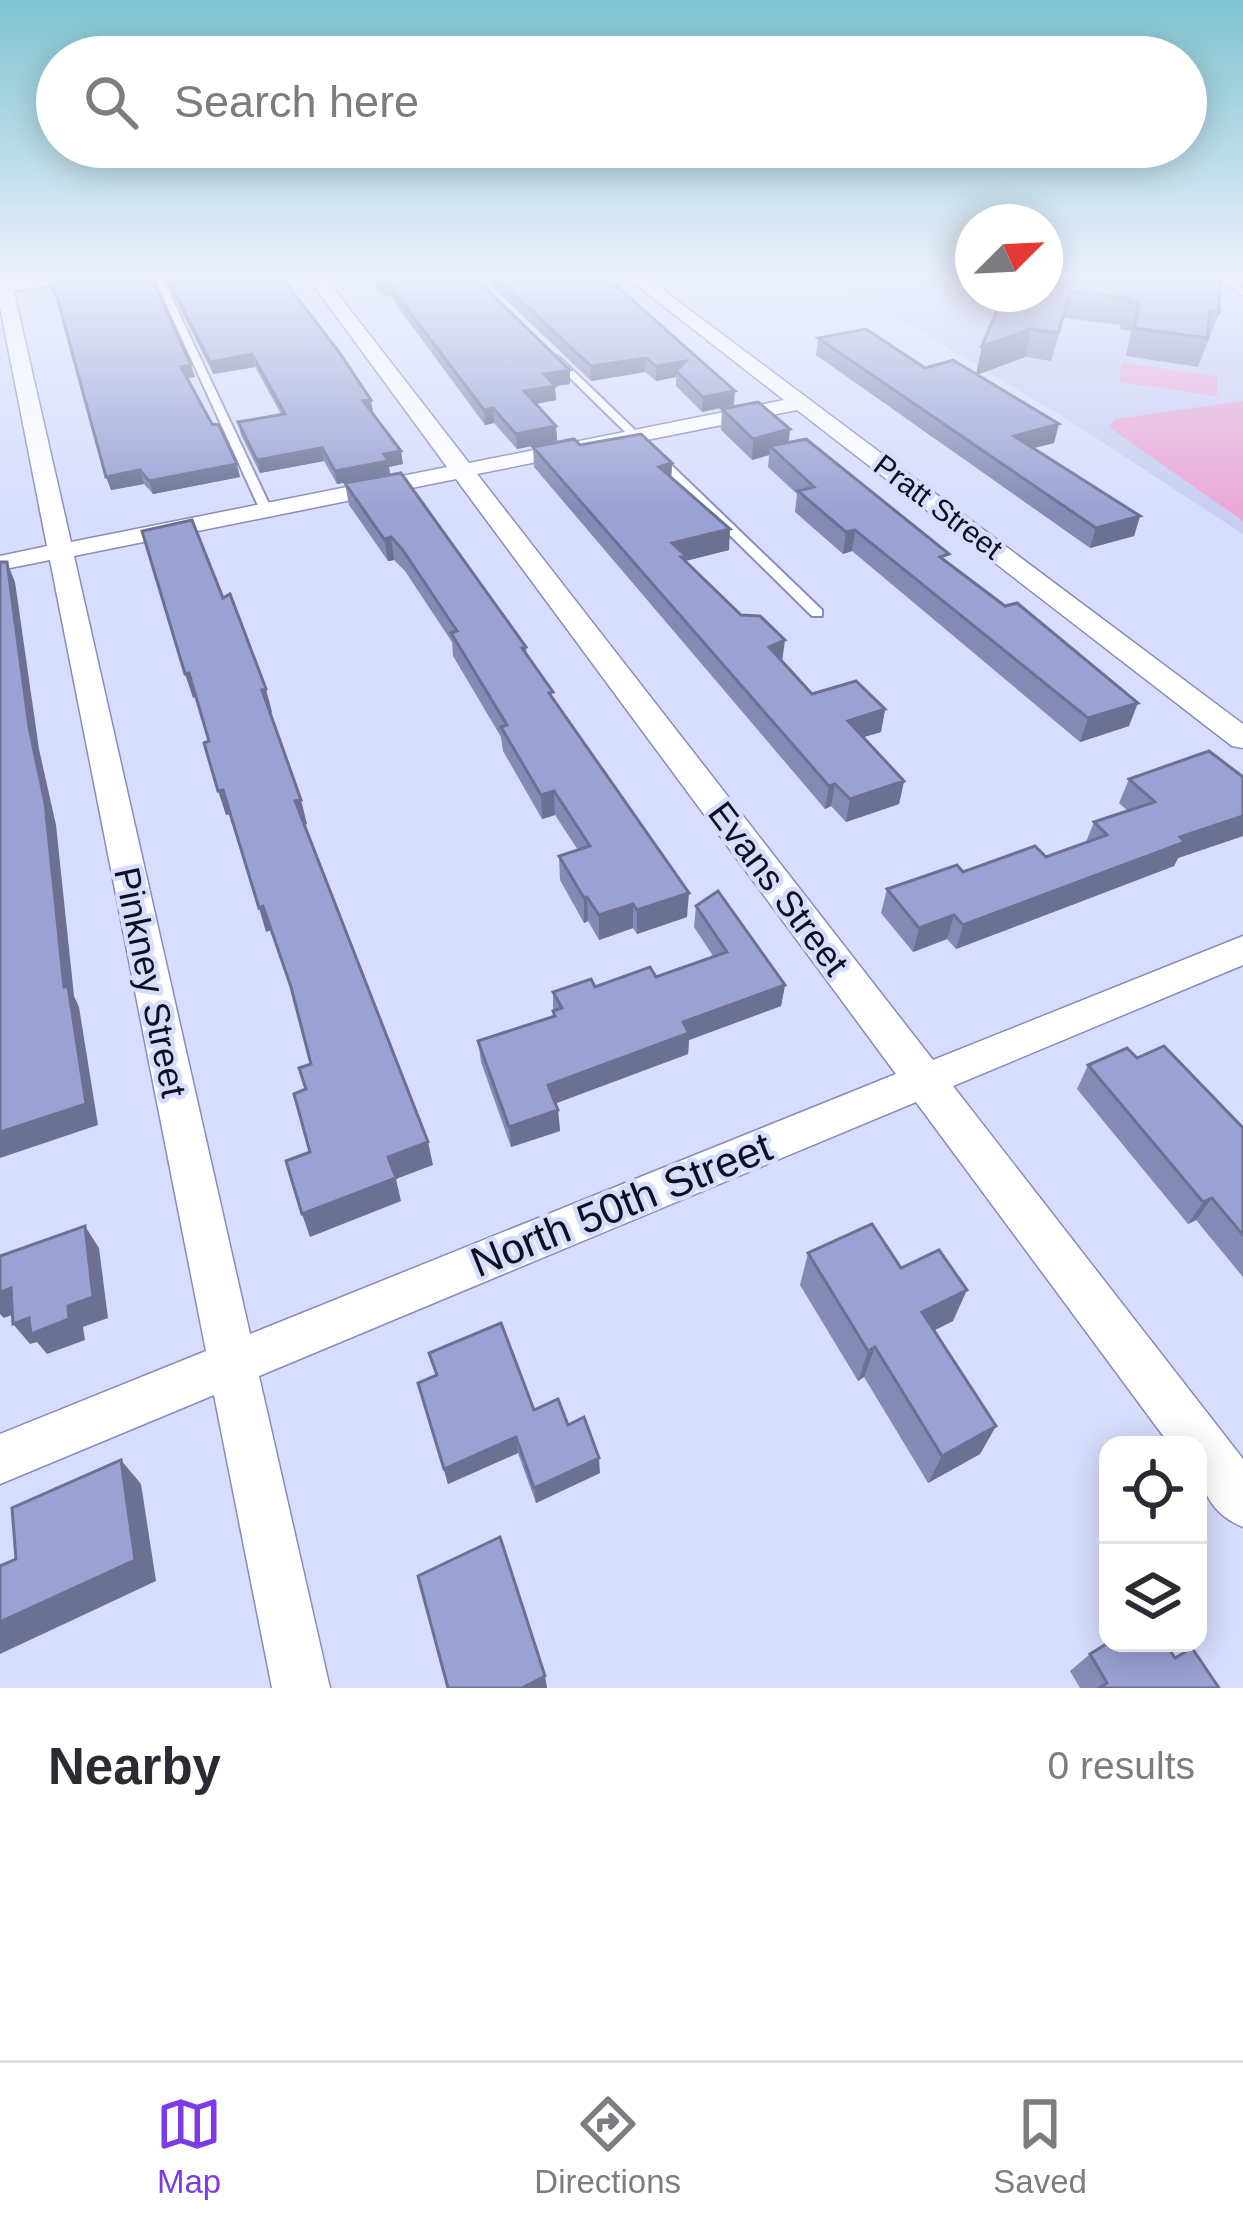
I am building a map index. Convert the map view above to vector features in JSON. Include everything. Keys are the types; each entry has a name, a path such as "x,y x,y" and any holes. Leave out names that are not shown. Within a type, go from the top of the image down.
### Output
{"street":[{"name":"Pinkney Street","path":"18,354 301,1688"},
{"name":"Evans Street","path":"373,354 1243,1501"},
{"name":"Pratt Street","path":"736,354 1243,739"},
{"path":"0,563 801,403"},
{"name":"North 50th Street","path":"0,1459 1243,950"}],"lane":[{"path":"194,354 266,510"},
{"path":"553,356 817,613"}],"shaded area":[{"path":"958,354 1243,354 1243,534 1070,421"},
{"path":"1122,363 1217,376 1217,396 1119,382"},
{"path":"1243,401 1243,521 1109,427 1116,419"}],"building":[{"path":"72,354 186,354 191,365 181,367 212,424 219,425 237,464 149,481 140,470 106,477"},
{"path":"206,354 340,354 371,400 363,401 401,451 384,454 388,461 335,471 322,448 257,460 238,422 285,414 252,354 210,362"},
{"path":"441,354 553,354 570,370 544,374 555,386 524,391 556,426 516,434 493,408 484,410"},
{"path":"578,354 693,354 735,391 703,397 676,371 686,361 656,366 646,358 591,366"},
{"path":"841,354 903,354 925,368 953,360 1059,424 1014,436 1140,516 1096,528"},
{"path":"758,402 790,429 753,439 722,409"},
{"path":"641,434 672,463 659,467 730,529 672,543 686,556 681,557 741,615 760,616 785,640 769,647 812,694 856,681 885,709 848,721 904,781 850,799 835,784 829,786 533,447 574,439 580,445"},
{"path":"806,439 949,554 940,557 1005,606 1017,603 1138,703 1088,718 855,530 846,532 798,491 814,487 770,446"},
{"path":"401,473 526,647 522,648 553,692 549,693 689,893 637,910 633,904 599,915 584,898 559,856 590,846 554,791 541,795 501,727 507,725 451,633 457,631 402,549 391,537 384,539 345,483"},
{"path":"192,520 223,598 230,594 301,800 295,801 428,1142 388,1157 396,1178 302,1214 286,1161 310,1152 294,1094 306,1089 299,1068 311,1064 291,987 263,906 259,908 223,790 218,791 204,743 209,741 142,531"},
{"path":"0,562 7,562 29,727 45,803 64,987 68,986 86,1104 0,1132"},
{"path":"1209,751 1243,777 1243,816 1180,837 1185,842 963,925 954,915 919,928 887,889 957,865 963,872 1035,846 1046,857 1107,835 1094,822 1155,802 1129,779"},
{"path":"718,891 785,985 683,1022 689,1033 548,1085 558,1110 509,1127 478,1041 555,1016 553,1011 562,1008 553,992 591,979 595,987 650,967 656,977 727,952 696,906"},
{"path":"1164,1046 1243,1128 1243,1235 1212,1198 1203,1202 1088,1065 1127,1048 1137,1058"},
{"path":"872,1224 901,1268 939,1250 967,1290 922,1312 996,1426 942,1456 875,1347 868,1351 808,1253"},
{"path":"85,1226 93,1297 68,1306 69,1319 31,1334 29,1318 13,1324 11,1288 0,1292 0,1256"},
{"path":"501,1323 534,1410 558,1399 568,1425 584,1417 599,1458 534,1488 516,1437 444,1469 418,1383 437,1375 429,1353"},
{"path":"121,1460 135,1560 0,1622 0,1566 16,1559 12,1508"},
{"path":"500,1537 545,1676 522,1688 448,1688 418,1576"},
{"path":"1099,1648 1171,1652 1175,1658 1195,1652 1219,1688 1099,1688 1107,1683 1090,1654"}]}
